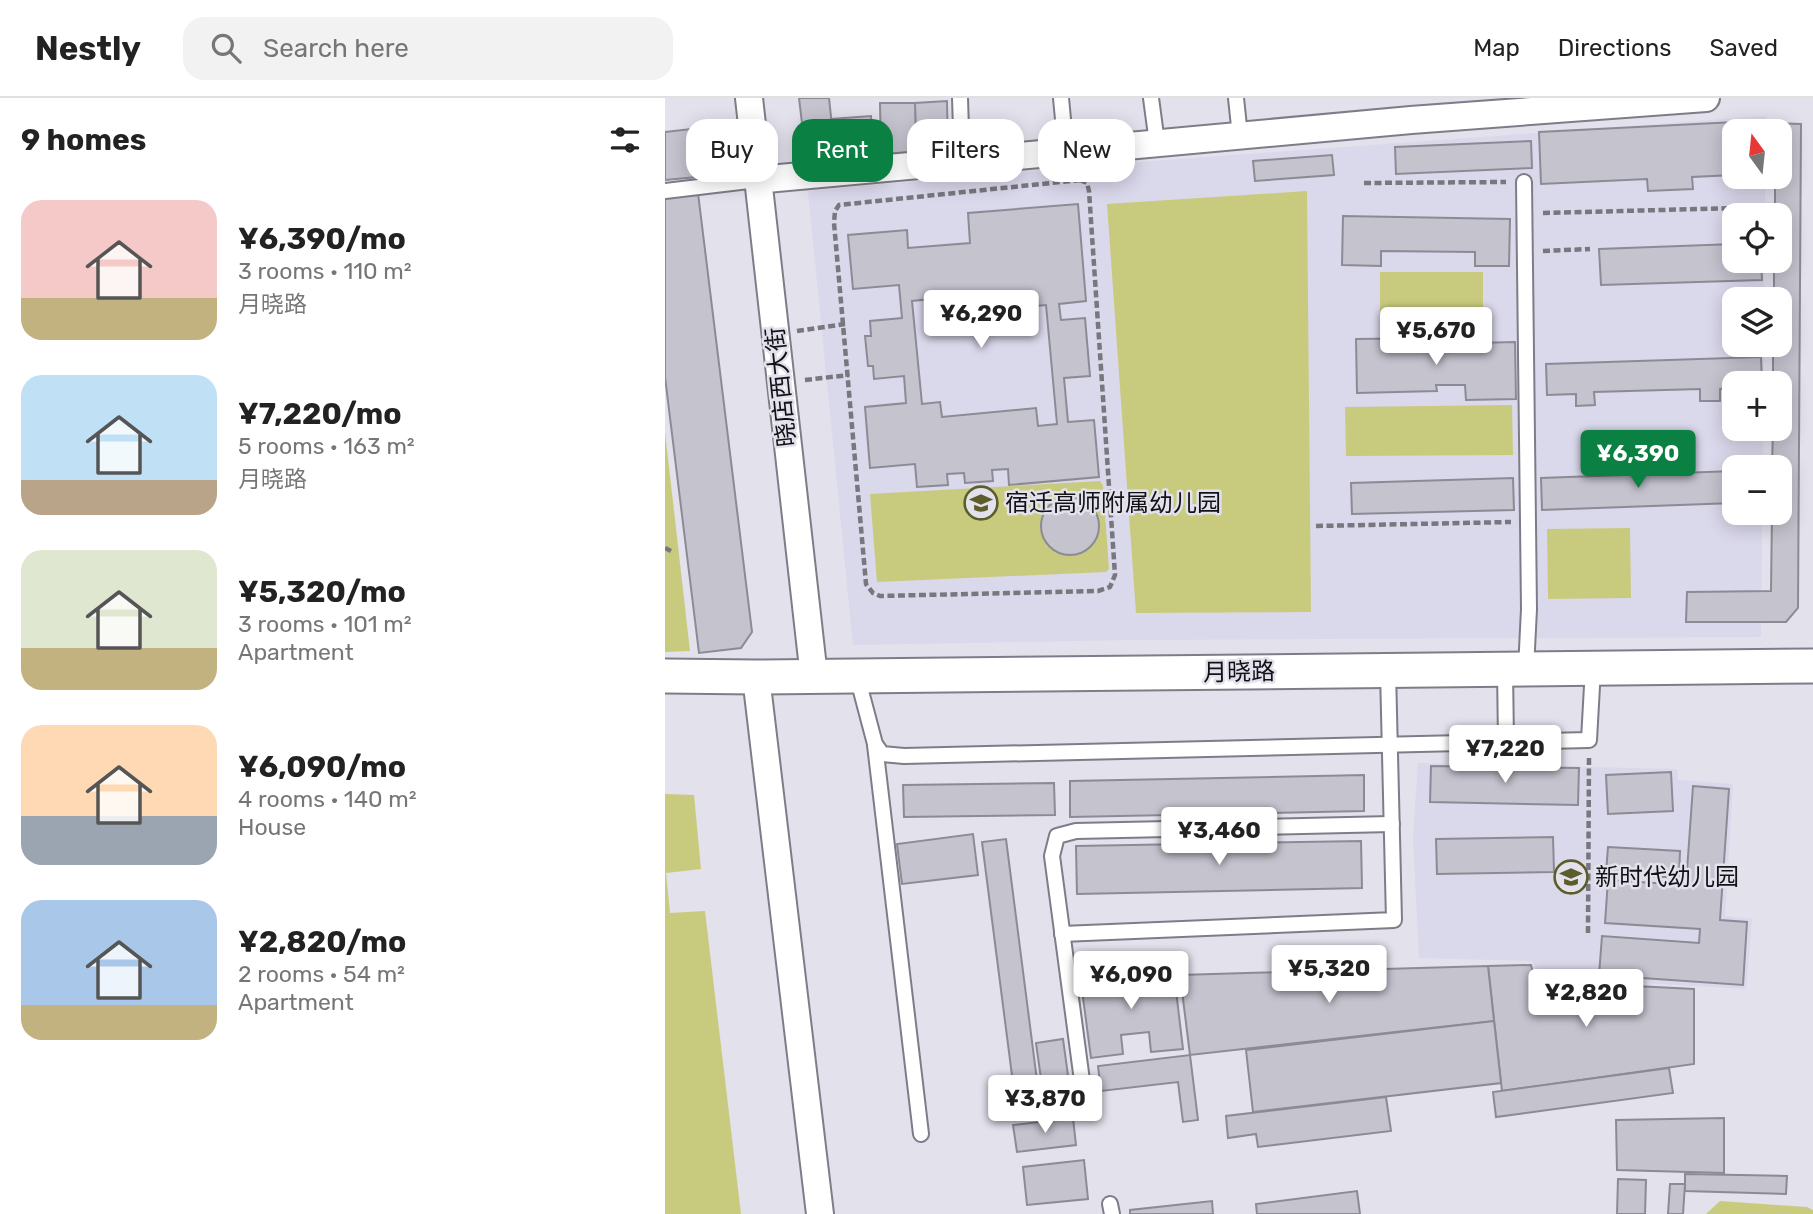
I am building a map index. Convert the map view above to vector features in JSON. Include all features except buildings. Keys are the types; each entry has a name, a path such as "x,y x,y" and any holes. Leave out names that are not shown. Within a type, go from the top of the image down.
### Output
{"street":[{"name":"晓店西大街","path":"749,98 751,119"},
{"path":"1135,145 1240,135 1410,109 1706,98"},
{"path":"778,178 907,166"},
{"name":"晓店西大街","path":"757,182 814,677"},
{"name":"月晓路","path":"665,676 814,677 1813,666"},
{"path":"757,677 820,1214"}],"lane":[{"path":"960,98 961,119"},
{"path":"1061,98 1063,119"},
{"path":"1151,98 1157,143"},
{"path":"1236,98 1240,135"},
{"path":"665,191 740,182"},
{"path":"1506,742 1516,669 1529,609 1524,182"},
{"path":"875,744 881,754 904,756 1589,740 1593,668"},
{"path":"1062,934 1394,920 1388,671"},
{"path":"857,676 875,744 921,1134"},
{"path":"1085,1103 1052,856 1057,836 1076,831 1392,824"}],"path":[{"path":"1080,180 1087,183 1115,575 1110,587 1098,591 880,596 873,593 866,584 845,324 834,223 839,205 1080,180"},
{"path":"1364,183 1524,182"},
{"path":"1525,214 1722,208"},
{"path":"1525,252 1590,249"},
{"path":"775,334 845,324"},
{"path":"780,383 849,375"},
{"path":"1316,526 1528,522"},
{"path":"1588,933 1589,740"}],"shaded area":[{"path":"1766,116 1766,119 1725,119"},
{"path":"1722,119 1722,189 1765,189 1765,203 1722,203 1722,273 1764,273 1764,287 1722,287 1722,357 1764,357 1763,371 1722,371 1722,441 1763,441 1763,455 1722,455 1722,525 1762,525 1761,637 1132,640 853,645 808,191 909,182 1024,182 1024,172 1038,170 1038,182 1135,182 1135,162"},
{"name":"新时代幼儿园","path":"1418,763 1677,769 1678,780 1733,784 1725,916 1752,919 1746,989 1541,977 1532,961 1419,958 1413,837"}],"green space":[{"path":"1307,191 1311,612 1136,613 1107,204"},
{"path":"1380,272 1483,272 1483,326 1380,327"},
{"path":"1512,405 1513,455 1346,456 1345,407"},
{"path":"665,432 690,651 665,652"},
{"path":"1100,481 1103,486 1109,569 1106,572 877,582 870,494"},
{"path":"1630,528 1631,598 1548,599 1547,529"},
{"path":"665,794 694,795 701,869 666,873 670,913 705,911 741,1214 665,1214"},
{"path":"1720,1201 1807,1207 1813,1210 1813,1214 1706,1214"}],"place":[{"name":"宿迁高师附属幼儿园","path":"981,503"},
{"name":"新时代幼儿园","path":"1571,877"}]}
